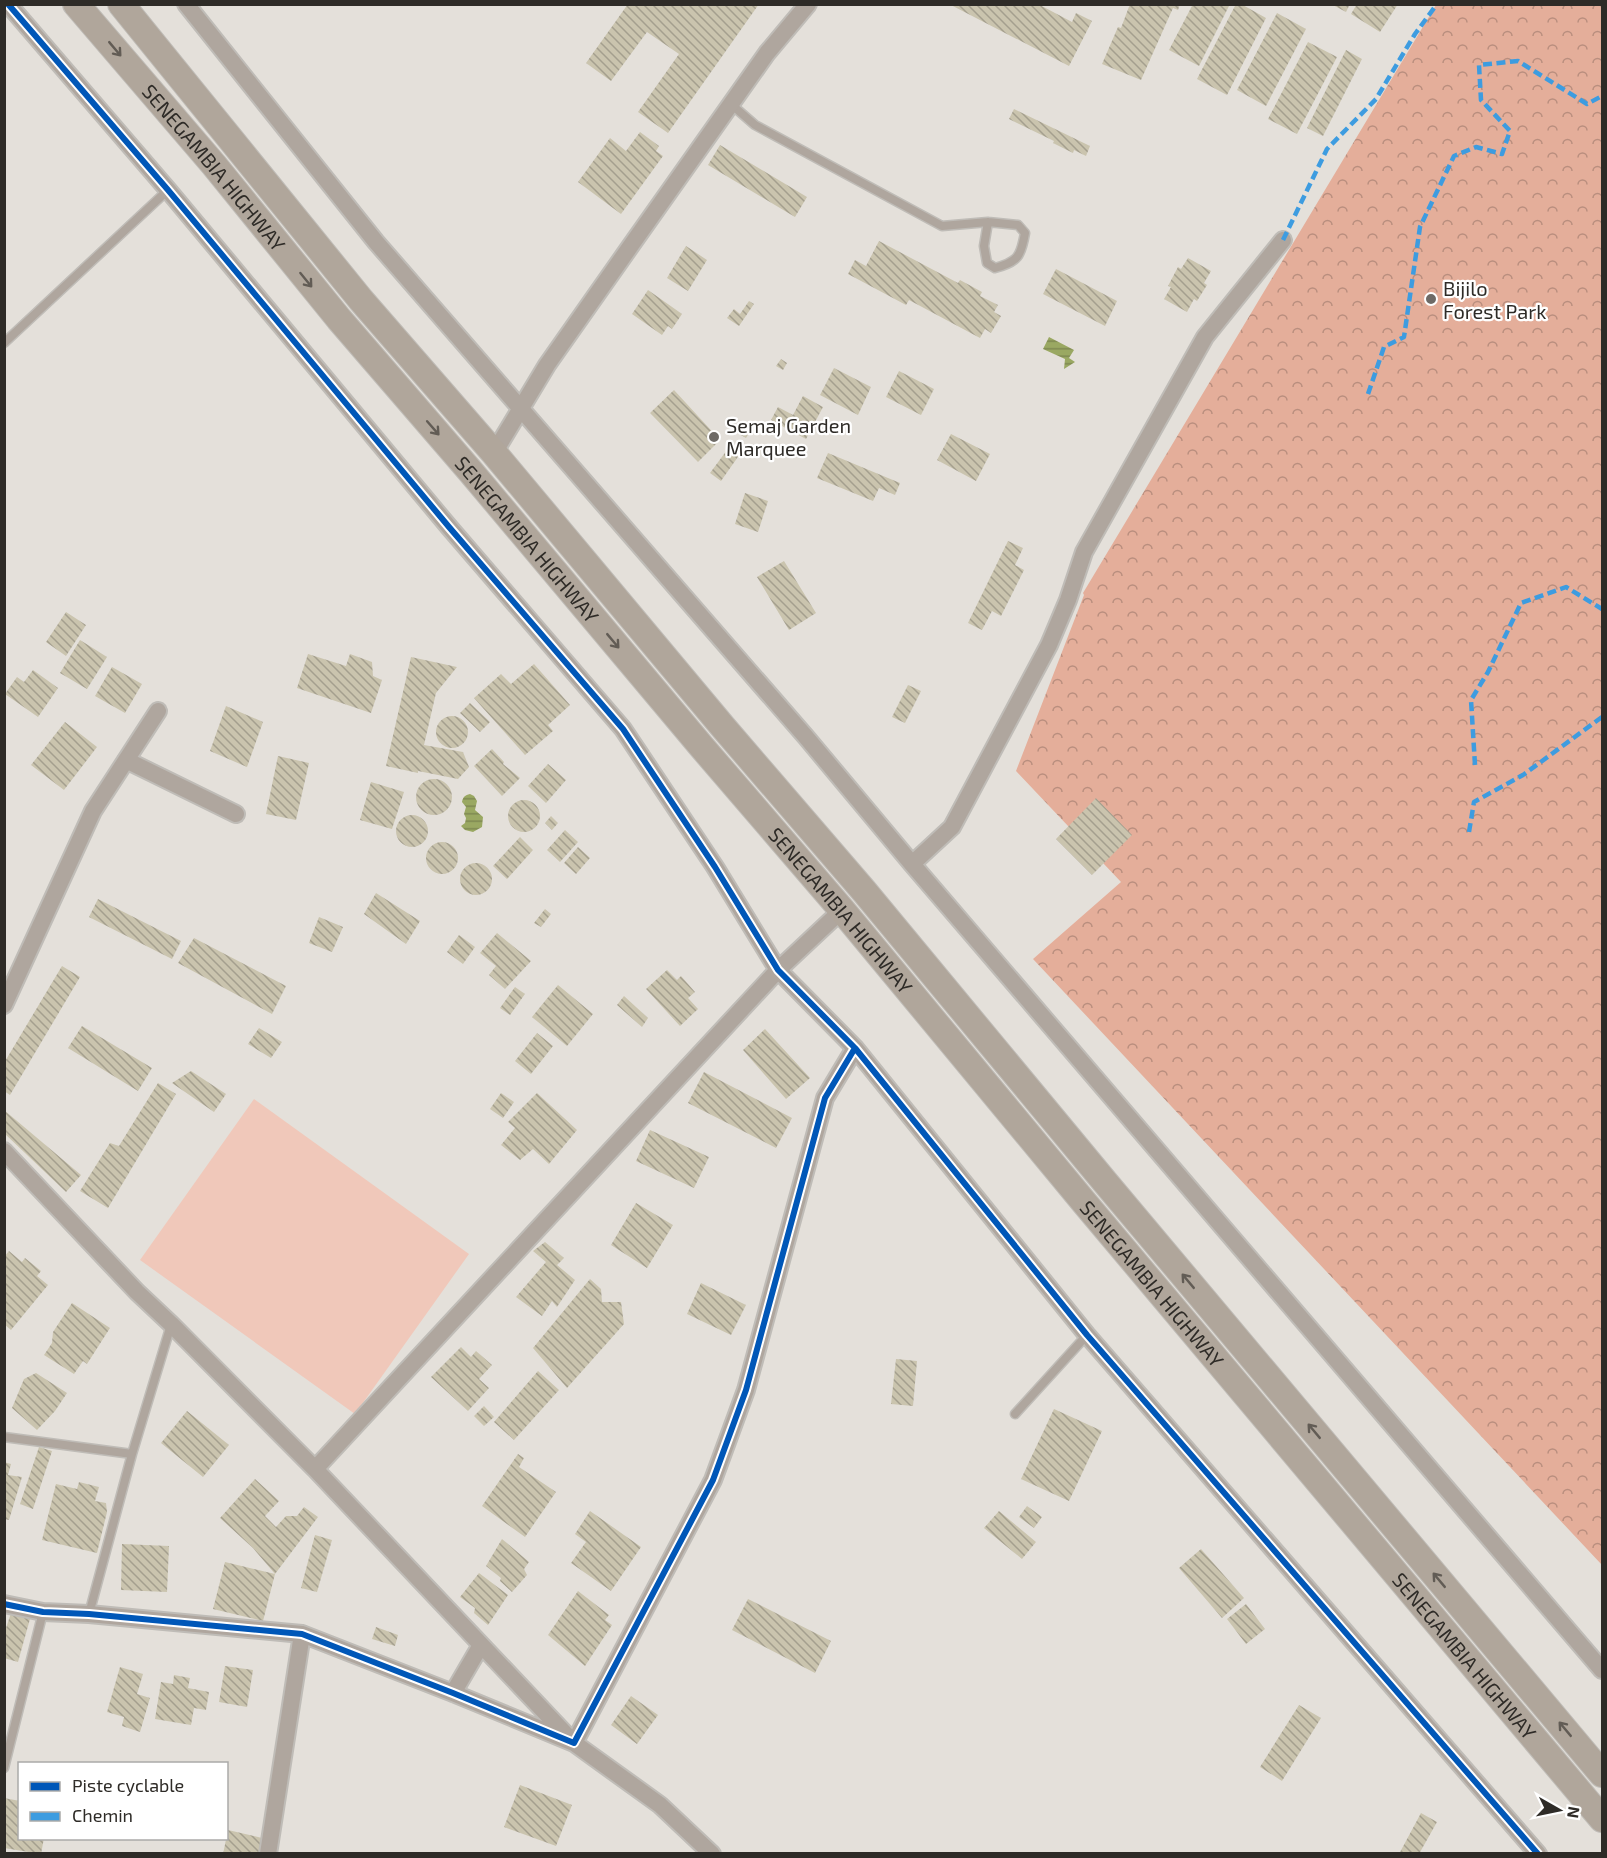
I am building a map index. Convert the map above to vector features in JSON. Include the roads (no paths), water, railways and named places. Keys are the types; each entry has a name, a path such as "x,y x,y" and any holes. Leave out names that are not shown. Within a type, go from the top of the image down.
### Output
{"main road":[{"name":"SENEGAMBIA HIGHWAY","path":"76,4 214,165 339,319 842,910 1090,1210 1602,1820"},
{"name":"SENEGAMBIA HIGHWAY","path":"121,4 361,300 494,453 715,718 864,891 1602,1774"}],"street":[{"path":"8,4 168,190 449,527 623,729 715,867 778,970 855,1048 1087,1335 1538,1854"},
{"path":"186,4 376,242 806,737 1602,1670"},
{"path":"494,453 547,365 767,53 808,4"},
{"path":"912,864 952,827 1049,645 1068,600 1084,552 1205,338 1283,240"},
{"path":"4,1005 93,811 158,711"},
{"path":"126,760 236,813"},
{"path":"315,1469 778,970 842,910"},
{"path":"574,1743 713,1480 746,1390 825,1098 855,1048"},
{"path":"4,1151 136,1292 171,1324 315,1469 574,1743 660,1805 712,1854"},
{"path":"4,1604 43,1612 89,1614 302,1634 453,1692 574,1743"},
{"path":"268,1854 302,1634"},
{"path":"453,1692 481,1645"}],"lane":[{"path":"732,105 755,125 942,226 988,222 1018,225 1025,232 1022,248 1011,264 995,268 987,263 984,246 988,222"},
{"path":"4,343 168,190"},
{"path":"89,1614 132,1454 171,1324"},
{"path":"1015,1414 1087,1335"},
{"path":"4,1437 132,1454"},
{"path":"4,1768 43,1612"}],"place":[{"name":"Bijilo Forest Park","path":"1431,299"},
{"name":"Semaj Garden Marquee","path":"714,437"}]}
